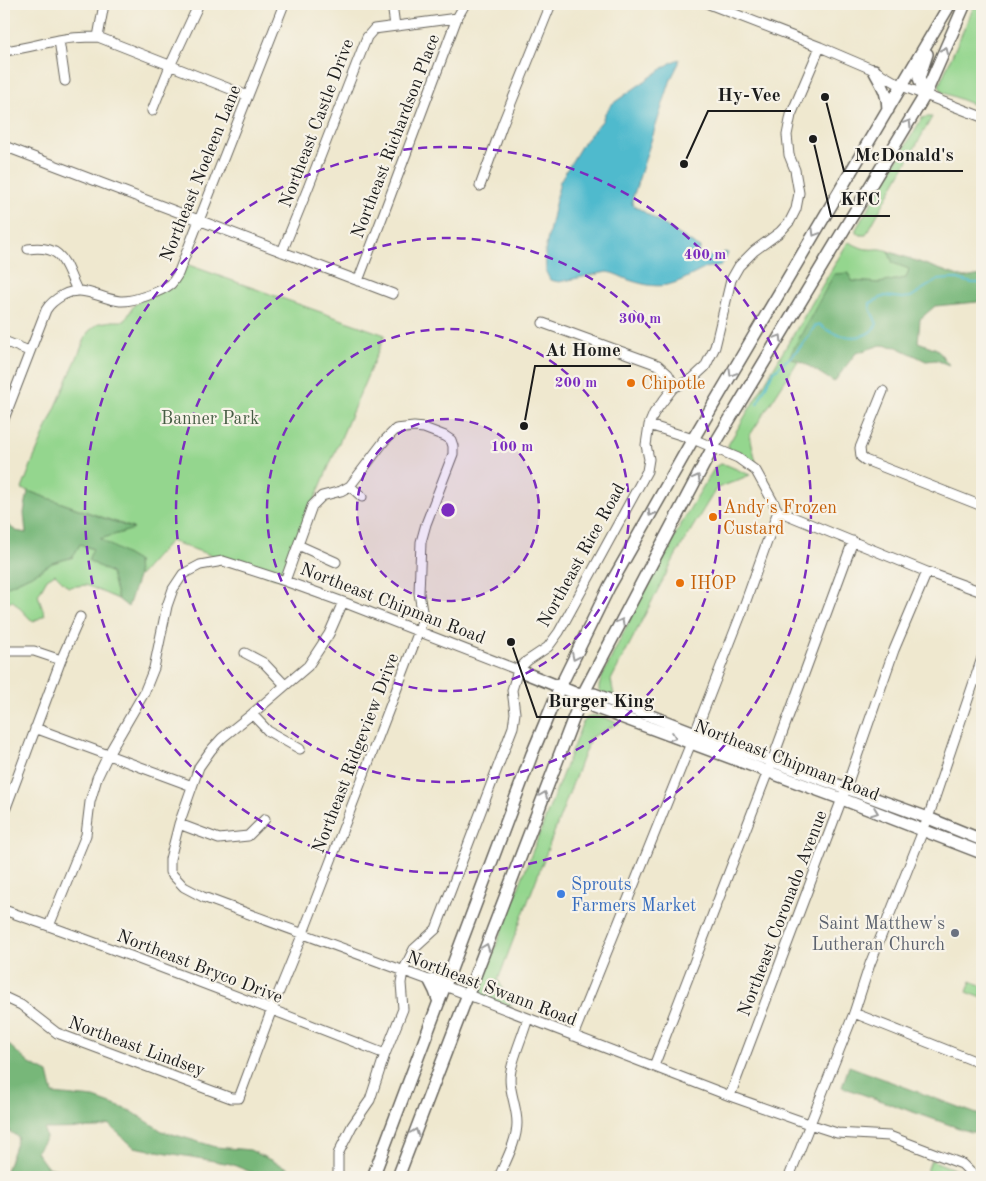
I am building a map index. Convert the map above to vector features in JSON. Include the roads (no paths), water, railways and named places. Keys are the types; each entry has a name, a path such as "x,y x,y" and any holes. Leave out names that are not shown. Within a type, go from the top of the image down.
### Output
{"main road":[{"path":"373,1177 532,754 560,687 609,587 693,439 950,4"},
{"path":"398,1177 582,696 713,448 925,95 965,4"},
{"path":"925,95 919,78 922,65 941,20"},
{"path":"874,70 886,93 888,110"},
{"name":"Northeast Chipman Road","path":"518,670 582,696 594,707 645,720 770,766 844,794 923,831 982,853"},
{"name":"Northeast Chipman Road","path":"844,794 928,818 982,840"},
{"path":"439,1002 436,991 430,981 443,976 452,966"}],"street":[{"path":"98,37 104,4"},
{"name":"Northeast Noeleen Lane","path":"77,290 120,301 132,300 172,283 178,274 284,4"},
{"path":"392,4 395,26"},
{"name":"Northeast Richardson Place","path":"358,281 456,18 465,4"},
{"path":"480,186 551,4"},
{"path":"717,5 874,70 902,86 982,117"},
{"path":"152,111 170,66 197,8"},
{"name":"Northeast Castle Drive","path":"282,252 367,37 374,29 456,18"},
{"path":"4,51 19,50 59,40 98,37 248,96"},
{"path":"59,40 65,81"},
{"name":"Northeast Rice Road","path":"518,670 527,661 548,647 559,632 647,471 646,445 648,424 654,413 673,388 692,379 705,367 715,347 731,280 738,266 780,232 790,221 796,209 798,192 795,170 789,155 787,135 791,116 820,47"},
{"path":"4,146 393,294"},
{"path":"4,419 46,310 49,305 70,292 77,290 66,264 58,254 45,248 28,249"},
{"path":"543,323 658,365 668,374 675,387"},
{"path":"4,341 29,351"},
{"path":"883,391 860,448 861,457 982,506"},
{"path":"648,424 693,439 738,458 756,471 778,510 927,572 982,592"},
{"name":"Northeast Ridgeview Drive","path":"239,1098 423,617 420,593 421,542 453,454 451,440 424,428 396,429 385,440 350,486"},
{"path":"285,581 312,506 322,496 341,491 350,486 362,497"},
{"path":"573,1036 739,620 778,510"},
{"path":"654,1066 770,766 854,541"},
{"path":"298,545 336,562"},
{"name":"Northeast Chipman Road","path":"108,755 144,693 154,668 167,606 173,589 183,574 200,565 223,560 343,602 518,670"},
{"name":"Northeast Coronado Avenue","path":"730,1096 844,794 894,650 927,572"},
{"path":"265,818 248,836 219,839 179,824 199,767 211,750 222,738 308,666 329,634 343,602"},
{"path":"4,813 61,660 80,617"},
{"path":"4,650 34,651 61,660"},
{"path":"245,653 264,663 286,686"},
{"path":"789,1177 928,818 982,658"},
{"path":"338,1177 338,1154 352,1126 370,1100 385,1054 403,1009 401,983 403,972 414,949 436,929 513,727 515,713 512,690 518,670"},
{"path":"252,714 268,731 300,749"},
{"path":"36,728 192,786"},
{"path":"49,926 86,835 90,802 97,778 108,755"},
{"name":"Northeast Swann Road","path":"179,824 170,859 170,872 184,887 202,897 445,986 730,1096 809,1124 837,1133 890,1136 962,1164 974,1177"},
{"name":"Northeast Bryco Drive","path":"4,910 385,1054"},
{"name":"Northeast Lindsey","path":"4,997 21,1005 57,1034 231,1098 239,1098"},
{"path":"854,1013 982,1064"},
{"path":"499,1177 516,1132 516,1107 511,1089 511,1070 528,1018"}],"water":[{"path":"679,59 632,204 700,248 701,257 716,257 725,252 728,253 724,262 719,266 707,267 677,282 661,286 641,284 607,272 559,282 550,280 546,272 545,251 560,181 583,143 602,121 612,104"}],"waterway":[{"path":"757,404 773,372 796,352 815,326 819,324 832,333 849,337 858,336 872,330 877,324 870,308 870,303 885,296 911,297 938,280 958,279 972,283 982,283"}],"place":[{"name":"McDonald's","path":"825,97"},
{"name":"KFC","path":"813,139"},
{"name":"Hy-Vee","path":"684,164"},
{"name":"Chipotle","path":"631,383"},
{"name":"At Home","path":"524,426"},
{"name":"Andy's Frozen Custard","path":"713,517"},
{"name":"IHOP","path":"680,583"},
{"name":"Burger King","path":"511,642"},
{"name":"Sprouts Farmers Market","path":"561,894"},
{"name":"Saint Matthew's Lutheran Church","path":"955,933"}],"park label":[{"name":"Banner Park","path":"210,418"}]}
